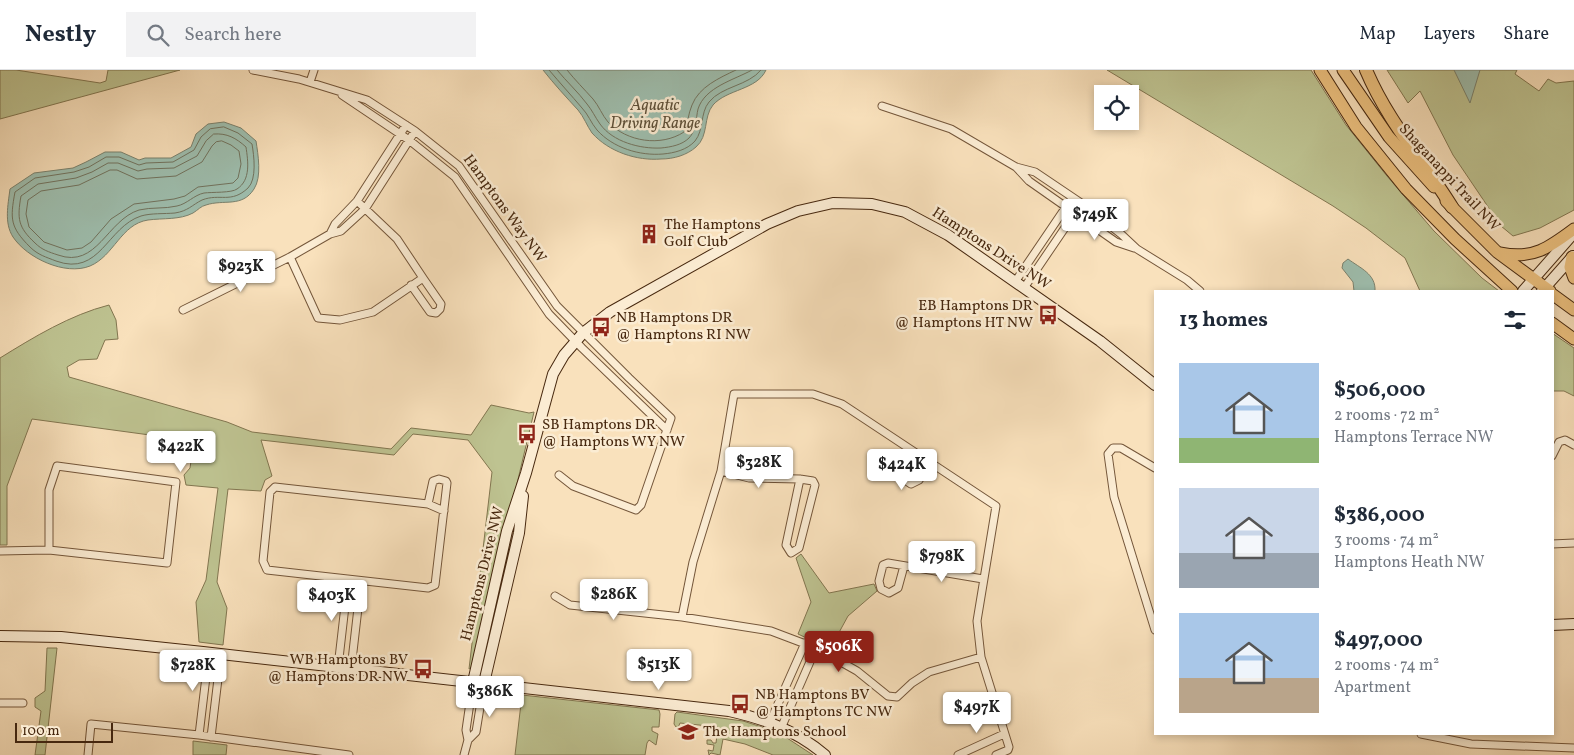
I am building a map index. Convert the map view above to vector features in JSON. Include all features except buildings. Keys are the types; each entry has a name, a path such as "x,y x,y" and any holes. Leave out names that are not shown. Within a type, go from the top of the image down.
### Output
{"highway":[{"path":"1366,70 1376,94 1391,120 1452,207"}],"main road":[{"path":"1320,70 1356,127 1406,189 1511,290"},
{"name":"Shaganappi Trail NW","path":"1343,70 1390,137 1452,207 1497,252 1547,290"},
{"path":"1497,252 1523,256 1532,254 1553,244 1574,229"},
{"path":"1573,256 1570,267 1574,278"},
{"name":"Shaganappi Trail NW","path":"1554,295 1574,310"},
{"path":"1554,324 1574,338"}],"street":[{"name":"Hamptons Way NW","path":"253,70 310,82 336,90 367,100 415,131 459,166 557,306 671,418 667,430 575,342 549,314 455,177 408,140 336,90"},
{"path":"310,82 314,70"},
{"path":"882,106 951,129 1016,167 1035,172 1081,203 1137,249 1187,280 1199,290"},
{"path":"330,234 335,224 357,201 406,125"},
{"path":"183,310 290,257 330,234 342,231 365,209 415,131"},
{"path":"1016,167 1029,181 1116,242 1137,249"},
{"path":"1019,285 1072,198"},
{"path":"357,201 397,239 442,304 440,309 436,313 430,312 411,286"},
{"name":"Hamptons Drive NW","path":"473,682 507,531 526,474 553,374 564,354 583,333 610,312 767,224 798,210 833,203 872,204 905,212 948,235 1100,342 1154,384"},
{"path":"1019,285 1081,203"},
{"path":"492,230 500,225"},
{"path":"1524,290 1574,233"},
{"path":"1549,290 1573,256"},
{"path":"290,257 318,318 340,320 372,312 423,278"},
{"path":"621,386 629,378"},
{"path":"682,617 693,562 721,471 734,394 813,394 842,404 996,506 977,621 981,657 1009,747 1008,750 996,755"},
{"path":"559,475 573,486 636,510 641,505 667,430"},
{"path":"1554,452 1559,442 1565,440 1574,445"},
{"path":"1154,467 1121,448 1113,448 1108,454 1114,497 1154,627"},
{"path":"916,453 904,473 905,480 912,484 919,480 930,463"},
{"path":"0,551 49,550 167,563 176,482 58,466 49,490 49,550"},
{"path":"721,471 748,478 800,478 813,482 815,485 799,548 791,553 786,545 800,478"},
{"name":"Hamptons Drive NW","path":"484,683 519,533 526,474"},
{"path":"428,504 431,484 433,481 442,479 447,483 444,512 435,585 428,588 267,570 263,561 270,492 275,487 428,504 444,512"},
{"path":"1554,544 1574,543"},
{"path":"904,566 898,588 889,592 881,589 879,580 883,565 888,563 983,579"},
{"path":"338,667 348,580"},
{"path":"351,669 361,582"},
{"path":"556,596 570,605 682,617 771,631 816,648 858,671 888,696 897,697 912,683 929,672 981,657"},
{"path":"1554,625 1574,624"},
{"path":"0,636 61,637 209,652 709,709 748,715 782,726 825,755"},
{"path":"770,722 805,643"},
{"path":"782,726 816,648"},
{"path":"199,735 209,652"},
{"path":"211,737 221,654"},
{"path":"464,755 468,740 466,730 473,682"},
{"path":"468,740 476,732 484,683"},
{"path":"0,703 23,704"},
{"path":"88,755 91,724 199,735 300,751 349,754"},
{"path":"958,755 1004,734"},
{"path":"1426,735 1471,744 1574,748"}],"green space":[{"path":"0,70 16,70 100,83 106,81 108,70 180,70 0,119"},
{"path":"1107,70 1311,70 1346,125 1387,176 1434,231 1482,278 1498,290 1420,290 1405,258 1333,206 1139,89 1139,85 1132,85"},
{"path":"1387,70 1517,70 1515,74 1539,91 1548,79 1556,83 1574,81 1574,210 1540,228 1513,236 1501,226 1453,155 1420,91 1408,103"},
{"path":"109,305 116,320 118,339 105,340 97,359 79,360 67,367 69,377 227,422 252,432 391,449 411,428 471,435 491,405 529,413 534,412 515,492 499,544 473,667 469,669 492,472 468,440 413,434 394,455 261,440 272,476 265,480 261,491 228,489 217,582 227,608 223,645 199,642 196,602 206,580 218,488 186,485 184,475 190,468 194,441 32,419 7,486 7,545 0,545 0,358 66,321"},
{"path":"1554,334 1574,348 1574,396 1564,391 1554,391"},
{"path":"801,554 829,593 874,584 877,591 848,616 830,649 798,634 811,602 796,558"},
{"path":"47,648 57,648 45,755 35,755 41,711 35,707 35,698 45,691"},
{"path":"522,695 659,710 659,727 652,727 652,731 658,734 656,745 649,740 645,755 515,755"},
{"path":"677,712 743,721 787,738 813,755 773,755 745,744 723,739 720,755 711,753 709,755 708,750 713,751 714,745 707,744 707,740 716,743 718,727 680,723 678,728 674,724"},
{"path":"193,741 227,745 226,755 193,755"}],"water":[{"name":"Aquatic Driving Range","path":"543,70 766,70 756,82 726,96 713,105 708,115 703,137 696,147 675,157 652,159 624,154 599,140 592,133 578,110"},
{"path":"1454,70 1480,70 1470,103"},
{"path":"224,122 241,128 256,141 259,165 258,178 254,189 244,199 213,203 183,217 148,220 139,223 131,227 98,261 90,266 80,268 58,267 37,258 19,245 10,232 8,208 10,189 34,173 73,168 105,152 121,152 139,160 145,158 171,158 191,147 196,134 208,124"},
{"path":"1348,259 1362,269 1373,280 1375,290 1354,290 1353,282 1342,268 1343,263"}],"place":[{"name":"The Hamptons Golf Club","path":"649,234"},
{"name":"EB Hamptons DR @ Hamptons HT NW","path":"1048,315"},
{"name":"NB Hamptons DR @ Hamptons RI NW","path":"601,327"},
{"name":"SB Hamptons DR @ Hamptons WY NW","path":"527,434"},
{"name":"WB Hamptons BV @ Hamptons DR NW","path":"423,669"},
{"name":"NB Hamptons BV @ Hamptons TC NW","path":"740,704"},
{"name":"The Hamptons School","path":"688,732"}]}
